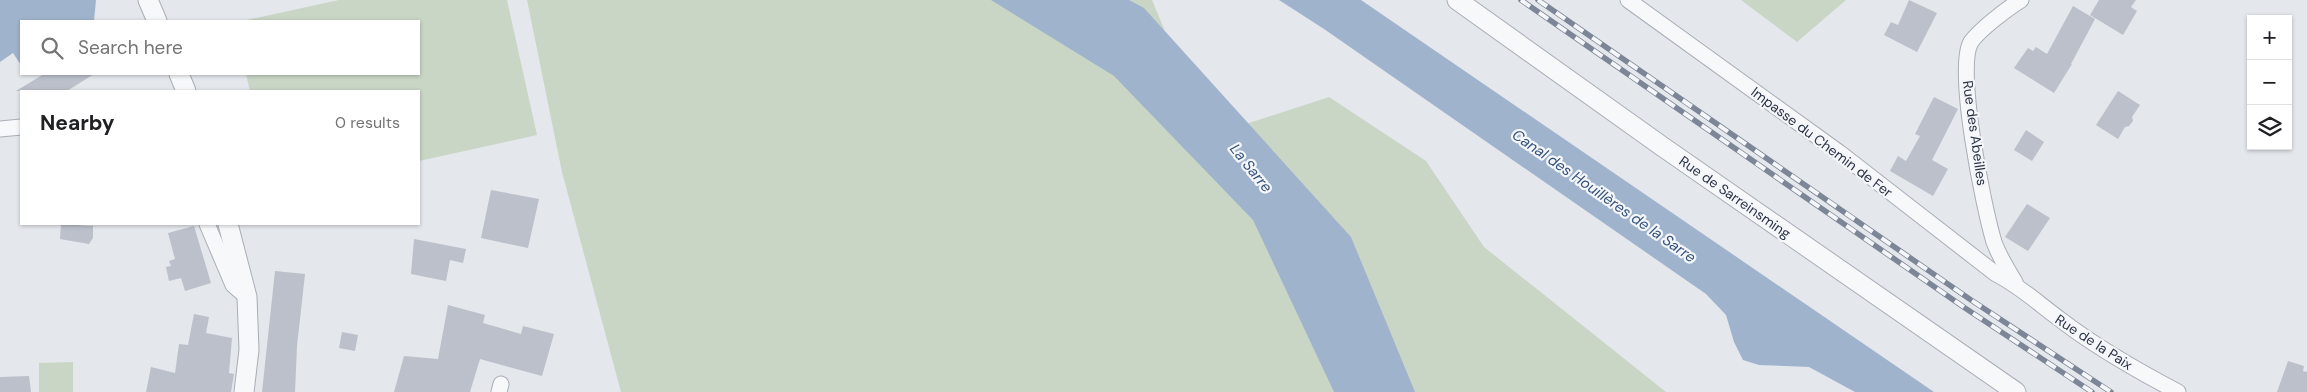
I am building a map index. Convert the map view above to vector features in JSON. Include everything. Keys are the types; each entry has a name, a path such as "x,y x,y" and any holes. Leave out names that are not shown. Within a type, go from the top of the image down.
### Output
{"street":[{"name":"Rue de Sarreinsming","path":"1457,0 1663,147 2016,392"},
{"name":"Impasse du Chemin de Fer","path":"1628,0 1840,153 1996,274 2016,284"},
{"name":"Rue des Abeilles","path":"2016,284 2000,257 1988,218 1965,82 1971,43 2006,9 2020,0"},
{"path":"179,75 186,90"},
{"path":"0,129 20,127"},
{"path":"207,225 232,285 247,297"},
{"path":"228,225 247,297 249,350 244,392"},
{"name":"Rue de la Paix","path":"2016,284 2062,321 2094,343 2178,392"}],"green space":[{"path":"339,0 507,0 537,135 420,161 420,90 250,90 246,75 420,75 420,20 247,20"},
{"path":"527,0 1152,0 1209,136 1329,97 1426,161 1484,247 1666,392 621,392 562,172"},
{"path":"1741,0 1846,0 1797,42"},
{"path":"73,362 73,392 39,392 39,363"}],"water":[{"path":"0,0 96,0 94,20 20,20 20,64 13,53 0,62"},
{"name":"La Sarre","path":"991,0 1129,0 1144,8 1351,237 1415,392 1334,392 1253,220 1114,76"},
{"name":"Canal des Houillères de la Sarre","path":"1279,0 1361,0 1934,392 1855,392 1809,367 1759,365 1743,360 1734,342 1726,315 1706,294 1324,29"}],"building":[{"path":"1909,0 1937,13 1917,52 1884,35 1891,22 1898,25"},
{"path":"2099,0 2136,0 2131,7 2137,11 2123,35 2090,15"},
{"path":"2073,6 2095,19 2072,64 2054,93 2014,68 2028,48 2033,51 2036,47 2047,54"},
{"path":"42,75 92,75 69,90 16,91"},
{"path":"2118,91 2140,105 2132,117 2133,121 2129,126 2125,127 2118,139 2096,125"},
{"path":"1934,97 1958,109 1932,160 1948,169 1933,196 1890,171 1898,156 1906,161 1920,136 1915,134"},
{"path":"2026,130 2044,142 2032,161 2014,150"},
{"path":"491,190 539,199 528,248 481,238"},
{"path":"2027,204 2050,218 2028,251 2005,237"},
{"path":"61,225 93,226 93,238 89,244 60,239"},
{"path":"194,226 211,283 185,291 181,278 169,281 166,267 171,266 169,261 175,259 168,233"},
{"path":"414,239 466,249 463,263 450,260 446,281 411,274"},
{"path":"275,271 305,274 297,346 295,392 262,392"},
{"path":"448,305 485,315 483,323 521,334 523,326 554,334 542,376 480,359 470,392 394,392 404,356 438,359"},
{"path":"194,314 209,317 206,333 232,338 229,373 234,374 231,392 146,392 151,367 175,373 179,344 188,345"},
{"path":"342,332 358,335 355,351 339,348"},
{"path":"2288,361 2304,366 2303,371 2307,372 2307,392 2277,392"},
{"path":"29,376 31,392 0,392 0,377"}],"railway":[{"path":"1521,0 1965,308 2092,392"},
{"path":"1538,0 1971,300 2111,392"}]}
